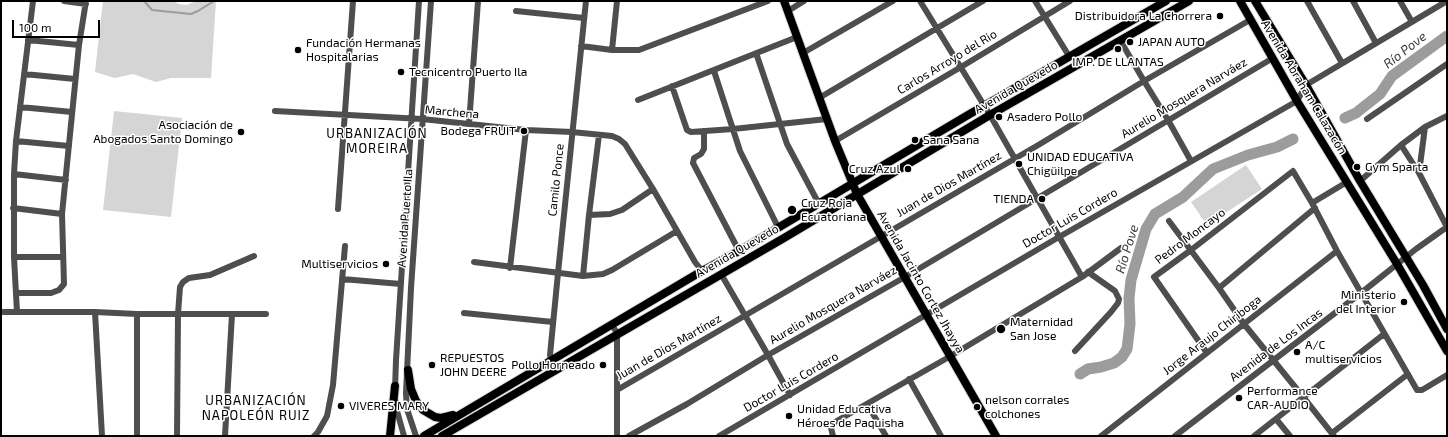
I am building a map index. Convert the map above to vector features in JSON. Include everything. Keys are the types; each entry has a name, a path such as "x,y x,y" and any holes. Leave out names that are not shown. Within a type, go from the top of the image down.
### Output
{"main road":[{"name":"Avenida Jacinto Cortez Jhayya","path":"784,1 827,120 857,194 880,237 905,277 949,357 996,436"},
{"name":"Avenida Quevedo","path":"424,436 702,271 739,251 1166,1"},
{"name":"Avenida Quevedo","path":"442,436 820,217 990,115 1189,1"},
{"name":"Avenida Abraham Calazacón","path":"1240,1 1297,101 1397,264 1447,351"},
{"name":"Avenida Abraham Calazacón","path":"1255,1 1306,85 1360,182 1406,257 1447,329"},
{"path":"408,370 411,389 416,401 428,414 441,418 462,413"},
{"path":"390,436 395,386"}],"street":[{"path":"16,312 13,208 14,174 16,141 32,1"},
{"path":"16,293 51,293 59,290 64,284 62,214 75,79 86,2 64,1"},
{"path":"338,209 354,1"},
{"name":"Avenida Puerto Ila","path":"404,436 397,411 395,386 411,120 420,1"},
{"name":"Avenida Puerto Ila","path":"416,436 407,409 406,393 411,288 431,1"},
{"path":"469,124 478,1"},
{"name":"Camilo Ponce","path":"551,362 550,355 553,322 586,1"},
{"path":"612,50 617,1"},
{"path":"581,46 632,51 646,49 768,1"},
{"path":"788,11 804,1"},
{"path":"803,53 893,1"},
{"path":"920,1 985,106 1082,277"},
{"path":"819,98 983,1"},
{"path":"1035,1 1070,56"},
{"name":"Carlos Arroyo del Rio","path":"835,141 1070,1"},
{"path":"1307,1 1342,63"},
{"path":"1352,1 1376,43"},
{"path":"1400,1 1412,22"},
{"path":"1297,101 1306,85 1446,1"},
{"path":"516,11 584,18"},
{"name":"Juan de Dios Martínez","path":"617,390 1250,20"},
{"path":"638,100 797,37"},
{"path":"28,40 79,45"},
{"path":"1120,40 1191,161"},
{"path":"756,54 787,144 819,204"},
{"name":"Aurelio Mosquera Narváez","path":"630,436 687,404 768,354 905,277 1037,197 1273,58"},
{"path":"1366,119 1447,64"},
{"path":"714,71 740,151 778,227"},
{"path":"24,74 75,79"},
{"path":"672,86 687,130 691,132 827,120"},
{"name":"Doctor Luis Cordero","path":"719,436 1059,237 1297,101"},
{"path":"20,107 72,112"},
{"name":"Marchena","path":"275,111 422,120 526,130 572,132 612,136 625,144 653,189"},
{"path":"1360,182 1401,145 1425,127 1447,116"},
{"path":"1419,173 1425,127"},
{"path":"510,268 526,130"},
{"path":"704,131 705,146 703,152 694,158 693,163 739,251"},
{"path":"583,276 588,215 599,135"},
{"path":"16,141 69,146"},
{"path":"1401,145 1419,173 1447,227"},
{"name":"Pedro Moncayo","path":"1206,353 1154,277 1293,171 1314,206"},
{"path":"14,174 66,180"},
{"path":"1219,288 1314,206 1347,182"},
{"path":"588,215 610,214 622,210 653,189 695,262 702,271"},
{"path":"1314,206 1361,294 1417,390 1422,390 1447,375"},
{"path":"13,208 62,214"},
{"path":"1169,221 1244,324 1333,434 1408,374"},
{"name":"Avenida de Los Incas","path":"1175,436 1447,227"},
{"path":"474,262 510,268 583,276 603,274 677,231"},
{"path":"314,436 327,416 333,385 345,246"},
{"path":"832,434 831,428 835,422 949,357 1082,277 1121,248"},
{"name":"Jorge Araujo Chiriboga","path":"1101,436 1337,251"},
{"path":"177,436 178,314 180,287 188,278 210,275 254,256"},
{"path":"14,257 64,257"},
{"path":"1075,351 1111,312 1118,303 1119,299 1115,291 1088,272"},
{"path":"720,274 768,354 790,395"},
{"path":"342,279 401,284"},
{"path":"1,312 266,314"},
{"path":"95,312 102,436"},
{"path":"464,312 553,322"},
{"path":"137,314 137,436"},
{"path":"226,436 232,314"},
{"path":"612,325 617,334 617,436"},
{"path":"1254,436 1384,334"},
{"path":"909,379 941,436"},
{"path":"867,404 886,436"},
{"path":"1276,420 1290,436"}],"shaded area":[{"path":"103,1 173,1 186,5 197,1 216,1 211,78 171,78 156,82 133,74 115,78 95,72"},
{"path":"114,111 182,118 171,217 103,210"},
{"path":"1246,165 1262,189 1207,225 1191,202"}],"waterway":[{"path":"144,1 152,10 191,14 214,1"},
{"name":"Río Pove","path":"1345,118 1356,113 1380,94 1392,76 1447,36"},
{"name":"Río Pove","path":"1080,374 1088,369 1114,363 1122,357 1127,349 1130,324 1129,298 1131,280 1146,229 1155,214 1183,197 1213,169 1248,155 1277,147 1293,139"}],"place":[{"name":"Distribuidora La Chorrera","path":"1220,16"},
{"name":"JAPAN AUTO","path":"1130,42"},
{"name":"IMP. DE LLANTAS","path":"1118,49"},
{"name":"Fundación Hermanas Hospitalarias","path":"298,50"},
{"name":"Tecnicentro Puerto Ila","path":"401,72"},
{"name":"Asadero Pollo","path":"999,117"},
{"name":"Bodega FRUIT","path":"524,131"},
{"name":"Asociación de Abogados Santo Domingo","path":"241,132"},
{"name":"Sana Sana","path":"915,140"},
{"name":"UNIDAD EDUCATIVA Chigüilpe","path":"1019,164"},
{"name":"Gym Sparta","path":"1357,167"},
{"name":"Cruz Azul","path":"908,169"},
{"name":"TIENDA","path":"1042,199"},
{"name":"Cruz Roja Ecuatoriana","path":"792,210"},
{"name":"Multiservicios","path":"386,264"},
{"name":"Ministerio del Interior","path":"1404,302"},
{"name":"Maternidad San Jose","path":"1001,329"},
{"name":"A/C multiservicios","path":"1297,352"},
{"name":"REPUESTOS JOHN DEERE","path":"432,365"},
{"name":"Pollo Horneado","path":"603,365"},
{"name":"Performance CAR-AUDIO","path":"1239,398"},
{"name":"VIVERES MARY","path":"341,406"},
{"name":"nelson corrales colchones","path":"977,407"},
{"name":"Unidad Educativa Héroes de Paquisha","path":"789,416"}],"district":[{"name":"URBANIZACIÓN MOREIRA","path":"377,142"},
{"name":"URBANIZACIÓN NAPOLEÓN RUIZ","path":"256,408"}]}
